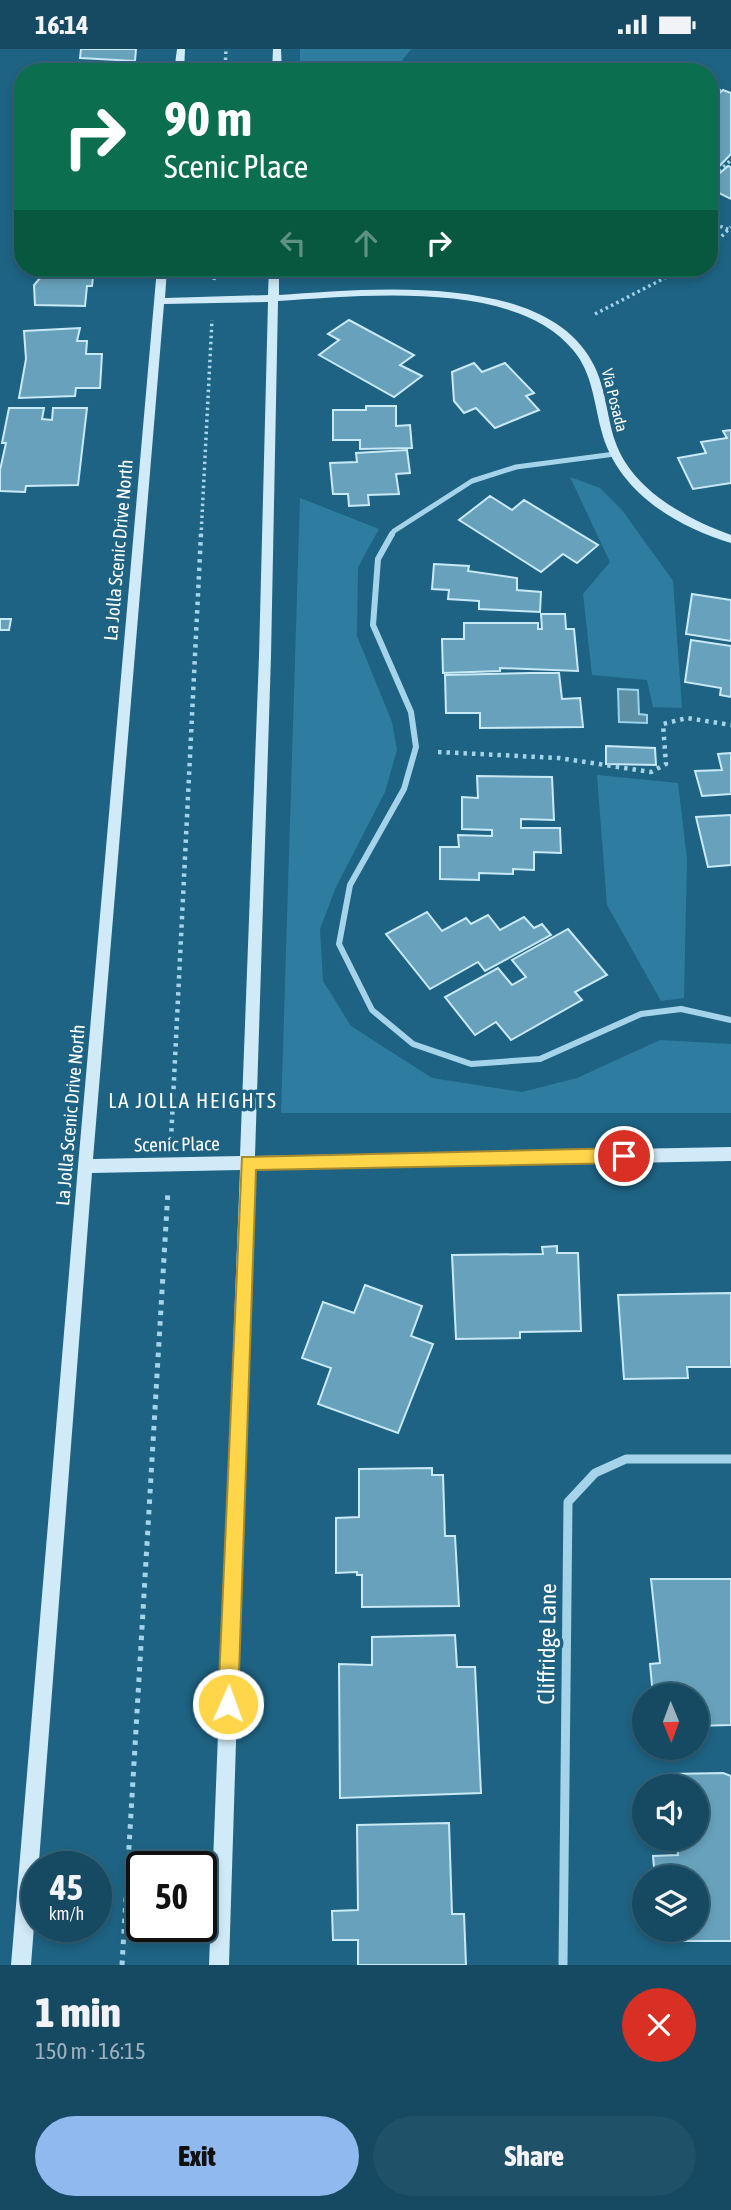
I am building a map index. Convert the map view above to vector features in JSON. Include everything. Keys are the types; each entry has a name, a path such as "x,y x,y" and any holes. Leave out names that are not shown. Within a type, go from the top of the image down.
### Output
{"main road":[{"name":"La Jolla Scenic Drive North","path":"21,1965 85,1165 161,277"},
{"path":"219,1965 248,1162 274,277"},
{"name":"Via Posada","path":"159,301 459,296 496,302 540,318 566,335 589,363 598,382 615,454 626,473 656,501 701,527 731,539"},
{"name":"Scenic Place","path":"85,1165 731,1154"}],"street":[{"path":"615,454 547,461 490,474 456,490 394,531 378,559 373,625 411,712 416,747 404,789 350,885 339,944 372,1010 413,1044 471,1064 540,1059 641,1014 681,1009 731,1020"},
{"name":"Cliffridge Lane","path":"563,1965 568,1502 594,1473 626,1459 731,1459"}],"path":[{"path":"718,89 722,91"},
{"path":"718,172 731,160"},
{"path":"596,314 667,277"},
{"path":"171,1128 212,318"},
{"path":"416,747 448,754 559,758 651,772 666,764 663,724 681,715 705,723 731,725"},
{"path":"122,1965 167,1220"}],"shaded area":[{"path":"300,49 411,49 400,63 300,63"},
{"path":"570,477 600,488 622,510 673,581 682,708 653,707 647,680 592,675 583,594 610,562"},
{"path":"300,498 379,529 358,567 357,636 392,722 397,750 385,792 336,887 320,929 323,981 351,1026 432,1078 522,1092 577,1078 660,1040 731,1044 731,1113 281,1113"},
{"path":"618,689 638,690 639,714 647,715 647,723 619,722"},
{"path":"597,775 678,783 687,859 684,998 661,1001 607,905"}],"building":[{"path":"81,49 136,49 135,61 80,58"},
{"path":"723,90 731,93 731,154 718,168 718,94"},
{"path":"728,166 731,167 731,199 718,192 718,175"},
{"path":"93,277 92,286 87,286 85,306 35,305 34,285 40,278"},
{"path":"349,320 414,355 400,365 422,376 394,397 319,355 339,340 328,334"},
{"path":"80,328 77,341 87,341 86,354 102,354 100,388 76,388 75,396 19,398 26,359 24,331"},
{"path":"474,363 482,372 505,363 534,393 526,396 539,410 495,428 476,408 464,413 454,401 452,372"},
{"path":"366,406 396,406 396,426 410,425 412,448 360,449 360,440 333,440 333,410 366,410"},
{"path":"9,408 44,408 42,419 52,420 53,408 87,408 78,485 26,486 25,492 0,491 0,470 6,443 2,443"},
{"path":"731,430 731,483 693,489 678,458 706,453 701,442 727,438 723,431"},
{"path":"407,450 410,473 396,474 399,494 368,495 369,505 349,506 348,494 333,494 330,463 357,462 356,453"},
{"path":"490,496 512,510 524,500 598,545 577,563 563,554 541,572 459,520"},
{"path":"434,564 469,566 468,571 517,578 517,590 541,592 540,612 479,609 479,601 448,599 449,590 432,589"},
{"path":"692,594 731,600 731,641 686,634"},
{"path":"541,614 565,614 566,629 574,629 578,671 500,668 500,671 443,673 442,639 464,639 464,623 538,623 538,629 542,629"},
{"path":"0,619 11,619 9,630 0,630"},
{"path":"691,640 731,646 731,697 720,695 721,688 685,682"},
{"path":"559,673 562,699 580,698 583,727 480,728 480,713 446,713 445,675"},
{"path":"606,746 655,748 656,765 606,764"},
{"path":"731,753 731,794 702,796 695,771 722,770 718,754"},
{"path":"477,776 552,777 554,820 521,819 521,828 560,828 561,853 534,852 534,870 513,869 513,874 479,873 479,880 440,879 440,847 459,847 458,835 492,836 492,830 462,829 462,797 478,798"},
{"path":"731,815 731,865 708,867 696,817"},
{"path":"427,912 442,931 466,918 471,924 488,915 500,930 524,917 534,928 542,924 551,935 485,971 478,962 430,989 386,934"},
{"path":"568,929 607,975 575,992 582,1000 511,1040 496,1022 475,1035 445,997 498,968 512,985 526,977 512,960"},
{"path":"557,1246 557,1253 578,1253 581,1331 520,1332 520,1338 456,1339 452,1255 543,1254 542,1247"},
{"path":"365,1285 422,1306 411,1336 433,1344 398,1433 318,1404 331,1368 302,1358 323,1302 354,1313"},
{"path":"731,1293 731,1367 687,1367 688,1378 624,1379 618,1295"},
{"path":"432,1468 432,1475 443,1475 445,1536 455,1536 459,1606 362,1607 362,1575 357,1575 357,1572 336,1573 336,1518 359,1517 359,1469"},
{"path":"651,1579 731,1579 731,1725 709,1726 709,1683 652,1683 650,1664 660,1663"},
{"path":"455,1635 457,1667 475,1667 481,1793 340,1798 339,1664 372,1665 372,1637"},
{"path":"723,1773 731,1776 731,1941 709,1941 709,1865 654,1865 653,1856 678,1855 678,1851 709,1851 709,1774 670,1774"},
{"path":"449,1823 452,1914 464,1914 466,1965 358,1965 358,1940 333,1940 332,1911 358,1910 357,1825"}],"district":[{"name":"LA JOLLA HEIGHTS","path":"193,1101"}],"route":[{"path":"228,1704 248,1162 624,1156"}]}
